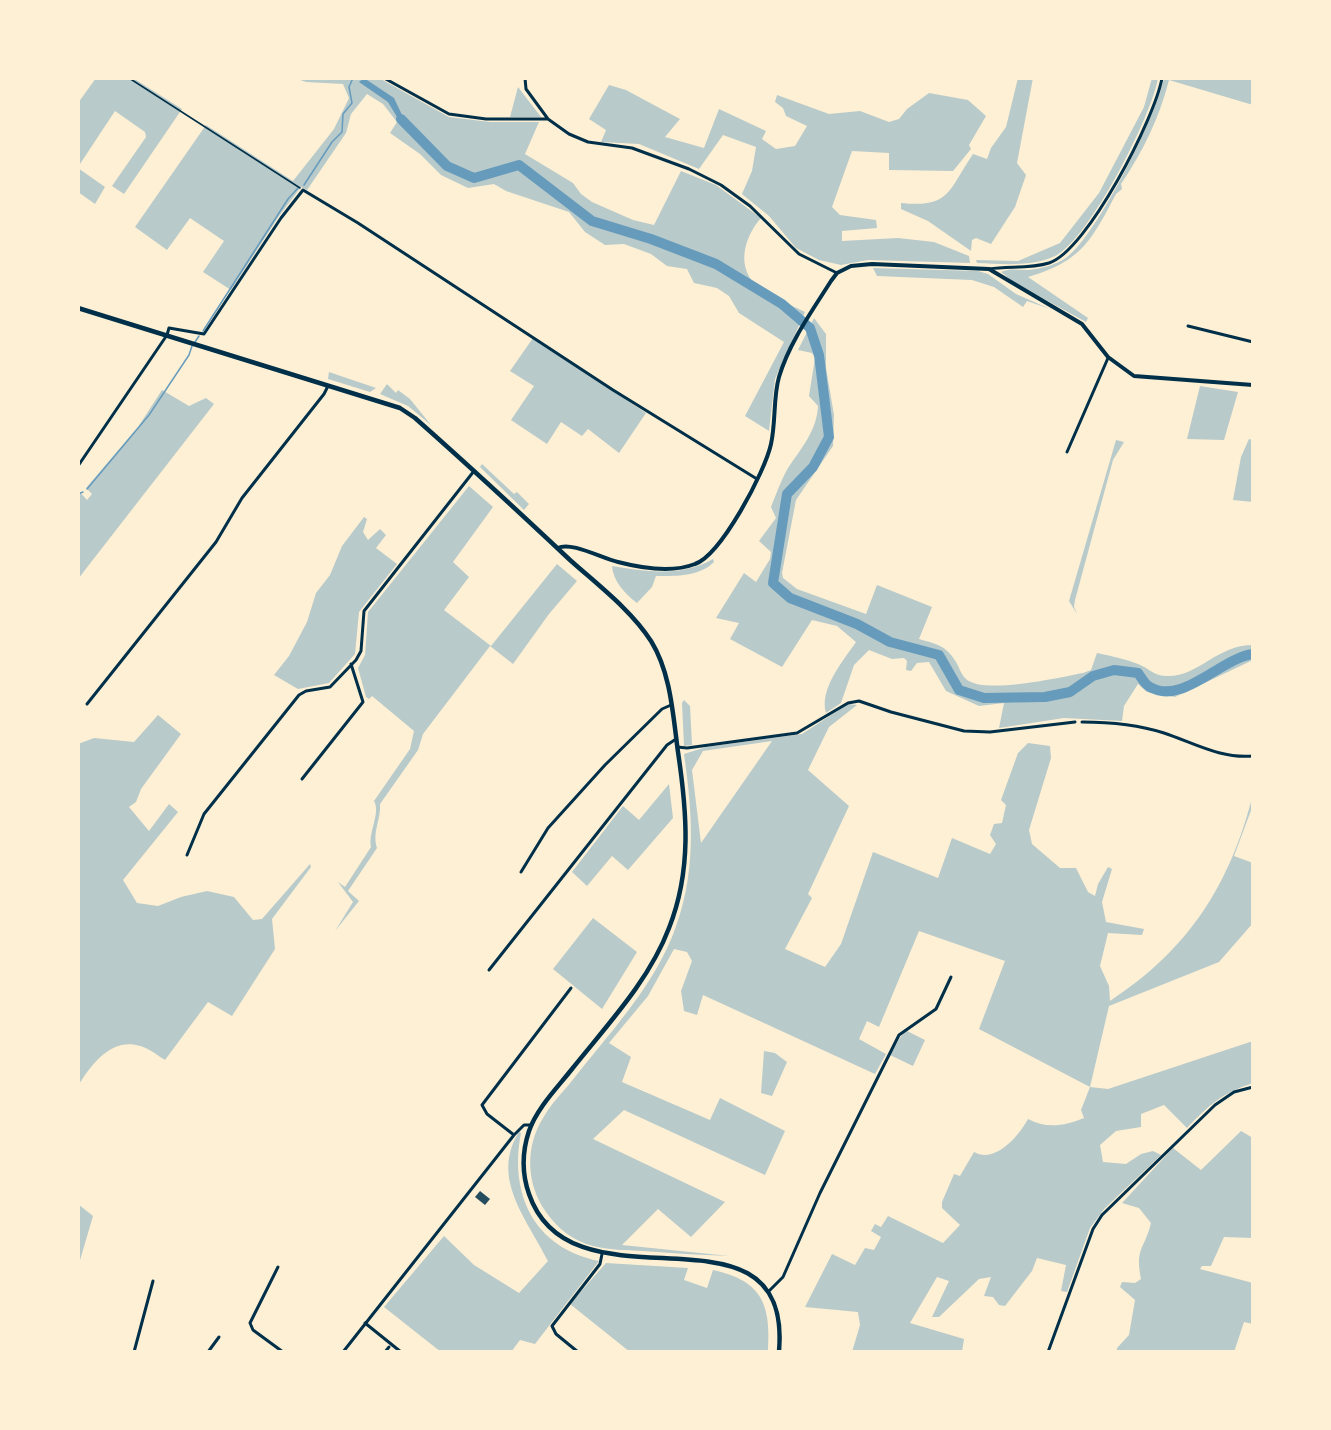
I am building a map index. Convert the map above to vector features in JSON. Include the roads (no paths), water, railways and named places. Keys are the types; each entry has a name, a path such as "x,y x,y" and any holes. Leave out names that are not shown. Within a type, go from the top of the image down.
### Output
{"main road":[{"path":"78,308 391,404 408,413 558,548 645,633 663,668 676,739 687,837 682,885 671,924 639,984 550,1096 532,1125 524,1149 524,1166 532,1203 560,1237 578,1247 602,1254 722,1262 744,1271 768,1292 779,1322 779,1352"}],"street":[{"path":"384,78 449,114 486,119 548,119"},
{"path":"525,78 526,89 548,119 569,134 588,142 632,148 689,169 721,185 750,206 800,254 837,273"},
{"path":"558,548 567,545 632,565 676,568 693,565 715,551 767,459 779,377 800,332 837,273 851,266 872,264 989,269 1050,263 1075,245 1095,219 1148,121 1162,78"},
{"path":"78,466 167,335 169,328 204,334 280,218 303,190 358,223 613,390 757,479"},
{"path":"989,269 1082,324 1108,357 1125,372 1142,379 1253,385"},
{"path":"1188,326 1253,342"},
{"path":"1067,452 1108,357"},
{"path":"87,704 216,542 242,498 324,394 328,384"},
{"path":"187,855 204,814 299,695 306,691 327,689 361,651 364,611 474,471"},
{"path":"303,779 363,702 351,664"},
{"path":"677,747 687,748 797,733 848,703 859,701 964,731 990,732 1075,722"},
{"path":"521,872 555,820 605,765 662,709 671,705"},
{"path":"1082,722 1163,732 1222,755 1253,756"},
{"path":"489,970 668,745 676,739"},
{"path":"768,1292 783,1277 820,1193 899,1035 936,1009 951,977"},
{"path":"514,1135 487,1114 482,1105 571,988"},
{"path":"1048,1352 1093,1229 1102,1215 1215,1105 1234,1092 1253,1087"},
{"path":"343,1352 514,1135 524,1125 532,1125"},
{"path":"578,1352 556,1334 553,1322 600,1264 602,1254"},
{"path":"278,1267 250,1323 253,1330 283,1352"},
{"path":"135,1352 153,1281"},
{"path":"365,1322 401,1352"},
{"path":"208,1352 219,1336"},
{"path":"385,1352 389,1347"}],"water":[{"path":"364,78 394,98 403,117 412,125 409,132 388,102 359,82"}],"waterway":[{"path":"304,185 332,142 342,132 343,114 352,103 349,87 353,78"},
{"path":"401,119 447,166 474,178 519,165 592,221 651,239 716,264 782,304 810,328 819,355 829,437 813,467 787,494 773,583 790,598 857,624 890,642 939,655 959,690 984,698 1045,697 1070,692 1093,676 1114,670 1138,673 1148,686 1162,691 1175,690 1188,686 1241,657 1253,654"},
{"path":"203,331 288,199 298,188"},
{"path":"195,342 199,336"},
{"path":"87,489 149,415 189,355 192,346"},
{"path":"78,494 83,492"}]}
